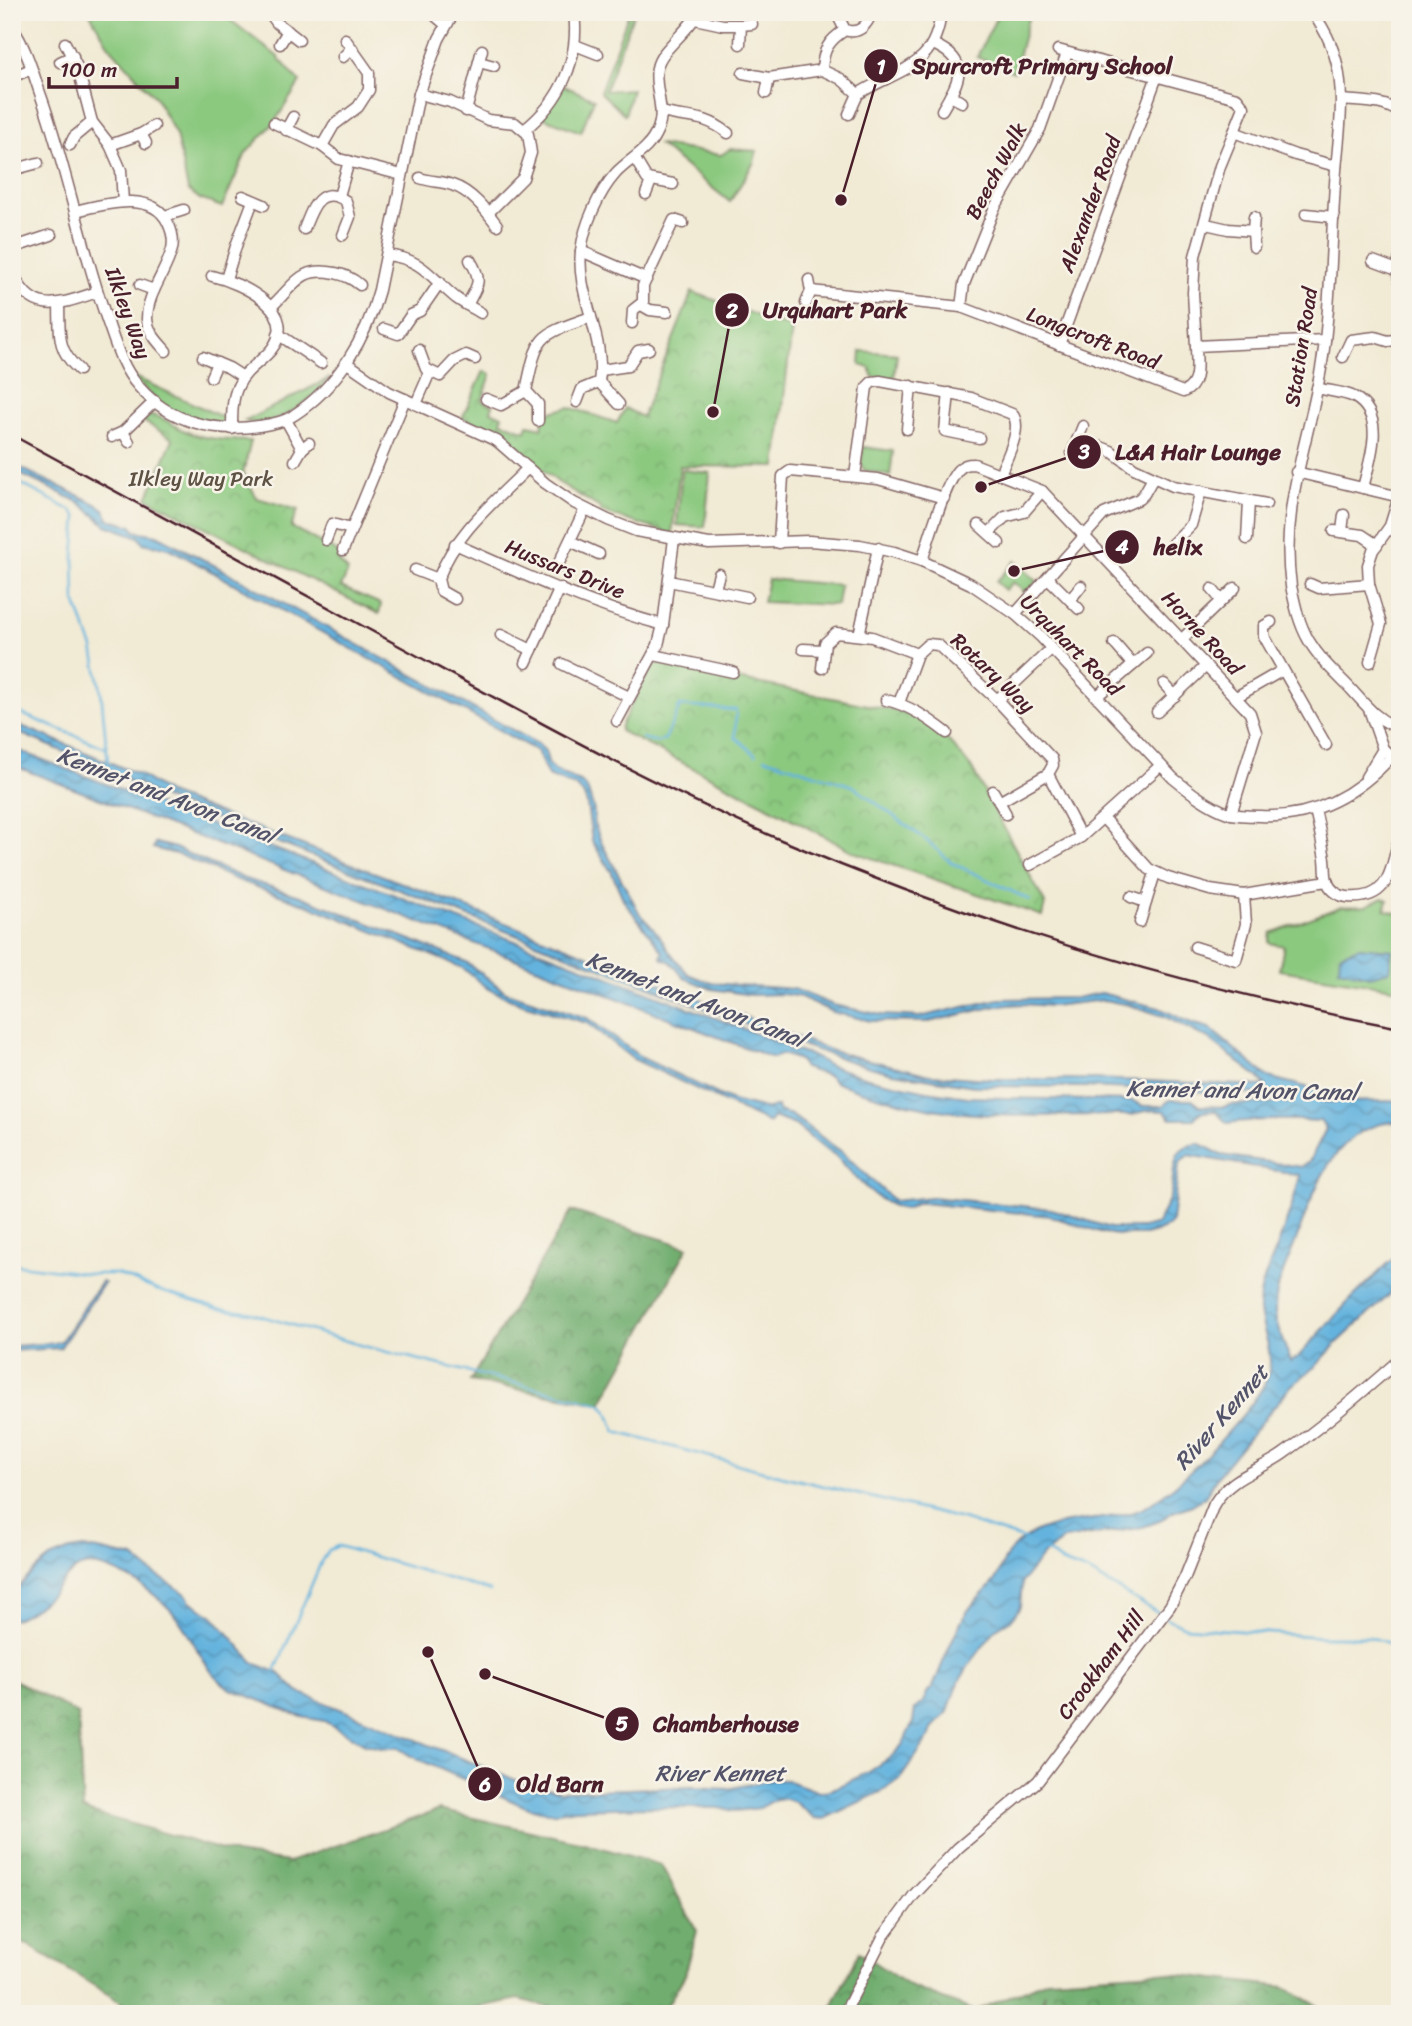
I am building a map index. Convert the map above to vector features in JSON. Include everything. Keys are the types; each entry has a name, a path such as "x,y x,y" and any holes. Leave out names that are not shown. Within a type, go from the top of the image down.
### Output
{"street":[{"path":"269,12 299,40"},
{"path":"431,12 446,25"},
{"name":"Ilkley Way","path":"12,27 53,129 97,292 125,366 136,383 155,401 194,423 232,429 286,420 312,400 347,363 371,315 387,255 419,94 430,60 454,12"},
{"path":"524,130 541,117 571,66 575,45 574,12"},
{"path":"836,12 845,30"},
{"path":"845,30 855,32 861,29 872,12"},
{"path":"849,114 858,94 912,66 926,55 939,30 940,12"},
{"name":"Station Road","path":"1312,12 1335,50 1342,100 1325,340 1317,388 1296,472 1287,547 1296,611 1304,631 1318,654 1369,709 1396,727"},
{"path":"599,382 601,370 598,336 579,268 586,227 616,174 635,159 657,132 662,113 657,87 657,66 663,55 696,15 723,25 752,24"},
{"path":"740,44 741,26"},
{"path":"822,70 828,44 845,30"},
{"path":"280,44 288,31"},
{"path":"322,146 334,125 358,107 369,90 369,73 345,38"},
{"path":"65,43 74,56 92,122 110,145 121,170 123,202"},
{"path":"933,44 952,55 958,65 957,84 942,110"},
{"path":"575,45 598,54"},
{"path":"343,57 352,48"},
{"path":"466,111 482,50"},
{"name":"Beech Walk","path":"961,307 964,284 993,209 1040,129 1063,52 1157,76"},
{"path":"60,62 74,56"},
{"path":"479,62 494,66"},
{"path":"12,77 31,69"},
{"path":"743,73 769,78 822,70 841,79 858,94"},
{"path":"1157,76 1240,100 1244,107 1220,166 1195,256 1193,293 1196,346 1325,340"},
{"name":"Alexander Road","path":"1059,345 1157,76"},
{"path":"766,93 769,78"},
{"path":"419,94 450,102 488,120 510,121 524,130 531,148 525,175 488,213"},
{"path":"950,96 962,102"},
{"path":"1342,100 1372,102 1399,109"},
{"path":"662,113 694,116 728,133"},
{"path":"718,126 725,114"},
{"path":"286,130 293,117"},
{"path":"70,145 74,137 92,122"},
{"path":"274,123 322,146 339,159 402,175"},
{"path":"110,145 144,138 155,126"},
{"path":"1234,132 1295,155 1336,166"},
{"path":"635,159 643,175 651,181 673,184"},
{"path":"339,196 349,161"},
{"path":"12,170 38,163"},
{"path":"420,178 430,186 453,185 474,198 497,225"},
{"path":"646,194 651,181"},
{"path":"304,229 316,202 328,195 339,196 346,201 350,217 343,235"},
{"path":"226,279 259,203 243,196"},
{"path":"75,211 123,202 141,203 153,207 165,216 170,227 172,249 153,290 147,317 148,326 156,341 166,351"},
{"path":"165,216 184,210"},
{"path":"1306,214 1334,217"},
{"path":"1254,217 1254,247"},
{"path":"632,323 633,310 642,303 646,279 674,220 683,223"},
{"path":"1206,224 1228,229 1253,230"},
{"path":"35,227 38,239"},
{"path":"12,248 51,235"},
{"path":"581,251 646,279"},
{"path":"387,255 398,256 422,267 457,299 481,313"},
{"path":"1373,261 1399,276 1400,258"},
{"path":"467,306 479,279 470,260"},
{"path":"12,270 29,297 48,305 97,292"},
{"path":"271,307 310,271 323,270 356,281 346,289"},
{"path":"212,276 226,279 259,295 271,307 278,324 278,334 270,352 243,377 237,387 232,429"},
{"path":"384,329 398,334 411,315 421,311 440,282"},
{"path":"139,285 153,290"},
{"name":"Longcroft Road","path":"807,303 810,285 961,307 1183,392 1191,389 1195,381 1196,346"},
{"path":"642,303 650,310 667,312"},
{"path":"59,304 60,344 65,365 79,370"},
{"path":"486,399 501,405 526,391 534,353 540,341 557,328 591,317"},
{"path":"1343,357 1349,341 1376,333 1388,341 1400,339"},
{"path":"278,334 314,361"},
{"path":"150,350 156,341"},
{"path":"419,349 426,369 440,376 454,361 466,355 475,359"},
{"path":"601,370 628,366 638,351 649,349"},
{"path":"203,358 243,377"},
{"path":"211,377 217,363"},
{"name":"Urquhart Road","path":"347,363 389,392 497,441 559,493 585,509 636,531 718,545 824,541 878,548 922,561 971,583 1015,614 1160,766 1193,794 1231,814 1283,816 1315,810 1341,798 1378,772 1396,755"},
{"path":"416,404 430,372"},
{"path":"578,402 582,389 599,382"},
{"path":"599,382 619,404"},
{"path":"855,476 869,384 880,382 949,393 994,406 1016,418 1017,426 1000,474"},
{"path":"907,429 911,386"},
{"path":"1317,388 1354,397 1361,402 1372,421 1375,439 1363,488"},
{"path":"526,391 538,404 538,421"},
{"path":"949,393 945,431 979,438"},
{"path":"344,550 405,400"},
{"path":"113,437 123,432 155,401"},
{"path":"286,420 306,446 295,461"},
{"path":"1072,453 1083,426"},
{"path":"123,432 129,442"},
{"path":"1078,438 1116,454 1134,468 1173,486 1266,505"},
{"name":"Horne Road","path":"944,498 954,476 962,467 974,464 1042,491 1236,697 1252,718 1256,732 1231,814"},
{"path":"455,599 441,590 438,579 454,544 466,528 527,468"},
{"path":"1296,472 1399,497 1390,526 1368,565 1369,584 1381,624 1382,646 1370,662"},
{"path":"779,543 780,498 783,476 786,473 855,476 900,484 944,498 922,561"},
{"path":"1015,614 1104,514 1139,499 1153,478"},
{"path":"989,533 1002,519 1024,512 1042,491"},
{"path":"1172,544 1191,525 1200,491"},
{"path":"1247,539 1249,501"},
{"path":"556,569 585,509"},
{"path":"1345,515 1338,531 1362,535 1377,545"},
{"path":"326,540 332,524 351,529"},
{"path":"979,525 999,542"},
{"path":"617,721 648,661 654,655 663,625 674,539"},
{"path":"570,541 599,554"},
{"name":"Hussars Drive","path":"454,544 630,616 663,625"},
{"path":"859,635 878,548"},
{"path":"415,570 438,579"},
{"path":"715,589 719,575"},
{"path":"1048,578 1079,609"},
{"path":"669,581 747,597"},
{"path":"1316,590 1369,584"},
{"path":"1070,600 1081,586"},
{"path":"526,663 560,588"},
{"path":"1182,639 1235,588"},
{"path":"1212,589 1221,600"},
{"path":"1271,622 1264,626 1263,632 1326,745"},
{"name":"Rotary Way","path":"823,650 827,640 836,633 886,641 917,654 928,644 938,645 997,701 1052,759 1053,765 1048,774 1081,837"},
{"path":"502,635 532,650"},
{"path":"1114,643 1133,665"},
{"path":"803,649 823,650 822,668"},
{"path":"997,701 1051,649"},
{"path":"1096,697 1147,653"},
{"path":"899,703 917,654"},
{"path":"654,655 733,672"},
{"path":"562,664 629,697"},
{"path":"1157,712 1206,666"},
{"path":"1236,697 1283,670"},
{"path":"1164,684 1175,696"},
{"path":"886,700 899,703 930,719 947,733"},
{"name":"Station Road","path":"1369,709 1382,744"},
{"path":"1318,732 1329,724"},
{"name":"Station Road","path":"1382,744 1384,732 1396,727"},
{"path":"1382,744 1396,755"},
{"name":"Urquhart Road","path":"1362,783 1382,744"},
{"path":"1030,866 1081,837 1160,766"},
{"path":"999,802 1048,774"},
{"path":"993,792 1006,814"},
{"path":"1315,810 1327,881 1341,896 1364,897 1376,894 1387,879 1400,836"},
{"path":"1103,818 1155,873 1221,893 1244,895 1327,881"},
{"path":"1140,922 1155,873"},
{"path":"1195,947 1236,960 1246,924 1244,895"},
{"path":"1130,898 1146,902"},
{"path":"1241,944 1253,947"},
{"name":"Crookham Hill","path":"844,2014 883,1937 914,1895 957,1848 1038,1781 1170,1606 1185,1577 1209,1516 1222,1493 1236,1480 1281,1455 1400,1359"}],"green space":[{"path":"89,12 220,12 277,56 300,82 274,123 246,153 222,207 200,199 188,190 176,135 156,98 109,46"},
{"path":"629,12 634,12 605,91 632,89 625,115 600,92"},
{"path":"999,12 1030,12 1014,72 977,57"},
{"path":"562,85 594,99 581,132 541,117"},
{"path":"659,145 721,155 730,149 757,151 753,164 730,202"},
{"path":"692,292 792,328 776,467 680,466 672,534 601,512 600,508 558,482 507,442 462,418 484,371 491,374 482,401 493,405 491,411 502,416 501,422 526,431 528,425 542,428 544,414 569,407 617,423 625,408 642,417"},
{"path":"861,351 897,354 894,379 873,377 870,368 860,365"},
{"path":"130,375 227,419 226,425 221,428 167,410"},
{"path":"330,378 303,404 281,417 257,423 245,421"},
{"name":"Ilkley Way Park","path":"150,415 201,436 251,441 243,473 257,498 298,510 291,527 340,553 339,562 348,571 341,587 381,604 379,614 147,498 173,439 143,421"},
{"path":"863,447 893,451 890,476 864,470 861,464"},
{"path":"682,470 710,473 705,527 677,525"},
{"path":"1015,561 1037,581 1026,593 1013,582 1005,590 996,582"},
{"path":"768,579 840,585 837,605 763,602"},
{"path":"656,663 907,713 942,733 971,767 1045,903 1042,916 854,852 620,731 652,665"},
{"path":"1382,898 1388,900 1385,910 1400,914 1400,989 1279,970 1284,946 1269,943 1271,933 1340,907 1366,906"},
{"path":"571,1211 688,1247 601,1404 470,1381"},
{"path":"12,1679 78,1714 83,1810 236,1854 289,1862 439,1810 588,1844 661,1865 697,1931 685,1975 662,2014 572,2014 519,1999 446,2014 116,2014 122,2003 28,1945 12,1940"},
{"path":"859,1952 909,1986 975,2011 1049,1979 1155,1972 1285,1987 1332,2014 1041,2014 1045,1992 1038,2014 828,2014"}],"water":[{"name":"Kennet and Avon Canal","path":"12,464 96,504 104,509 109,519 132,526 135,531 157,535 223,570 538,744 545,751 553,769 582,783 588,791 594,811 594,824 602,844 639,913 688,974 711,983 794,989 833,1005 882,1015 920,1017 999,999 1076,998 1101,993 1159,1008 1209,1028 1268,1077 1313,1089 1324,1102 1400,1101 1400,1122 1377,1125 1358,1133 1330,1163 1310,1203 1277,1292 1277,1323 1291,1361 1298,1357 1350,1300 1400,1252 1400,1285 1317,1365 1291,1386 1219,1474 1205,1497 1170,1513 1162,1520 1140,1528 1064,1539 1042,1556 1022,1582 1020,1607 1011,1620 996,1629 969,1665 956,1687 948,1712 933,1727 900,1779 885,1790 824,1819 814,1818 795,1802 786,1799 776,1799 760,1808 735,1811 718,1808 650,1807 544,1812 526,1807 398,1748 365,1744 324,1721 302,1717 231,1689 210,1670 170,1609 128,1578 96,1566 82,1566 77,1569 42,1602 22,1616 12,1619 12,1594 36,1569 50,1558 70,1550 98,1550 134,1558 186,1594 190,1601 213,1616 254,1663 279,1673 298,1692 523,1783 561,1791 694,1787 728,1789 771,1780 787,1780 819,1792 831,1790 869,1772 891,1757 903,1744 913,1722 915,1709 932,1689 962,1621 995,1580 1006,1557 1017,1544 1043,1529 1134,1512 1166,1493 1225,1436 1256,1397 1269,1372 1269,1350 1261,1318 1260,1296 1290,1213 1300,1175 1189,1155 1179,1165 1172,1221 1168,1226 1145,1235 1103,1233 1050,1216 923,1203 906,1209 895,1207 876,1196 835,1155 795,1125 773,1117 769,1123 633,1059 587,1023 523,1004 488,989 463,968 180,855 153,848 155,843 175,848 245,879 300,896 466,962 506,992 587,1018 642,1058 732,1101 765,1109 777,1107 778,1111 791,1115 842,1152 894,1201 931,1197 1051,1209 1110,1228 1143,1228 1158,1224 1169,1199 1177,1155 1182,1149 1201,1144 1221,1155 1302,1167 1309,1162 1326,1129 1320,1121 1227,1123 1215,1111 1200,1112 1194,1119 1171,1119 1164,1111 1155,1110 1132,1115 1007,1115 933,1109 883,1098 804,1068 799,1060 782,1054 773,1058 12,765 12,748 770,1039 787,1046 788,1050 806,1053 831,1066 871,1079 968,1097 1133,1101 1142,1106 1163,1106 1170,1100 1192,1100 1200,1106 1224,1107 1292,1102 1291,1096 1287,1095 1084,1087 974,1086 893,1073 858,1064 789,1041 186,807 154,794 138,783 130,786 125,777 12,730 12,722 140,775 171,795 832,1051 930,1075 1266,1086 1207,1038 1164,1016 1104,1000 1052,1006 997,1006 929,1022 871,1021 832,1012 801,997 784,994 752,995 712,989 684,978 671,962 661,958 663,952 624,901 612,873 592,841 583,794 577,787 548,776 537,751 169,548 143,543 139,537 106,525 79,502 12,470"},
{"path":"1359,947 1392,950 1389,971 1370,976 1339,969 1340,954"},
{"path":"101,1282 104,1283 60,1348 12,1351 12,1346 61,1341"}],"waterway":[{"name":"Kennet and Avon Canal","path":"12,479 72,511 77,517 75,601 93,648 101,691 108,762"},
{"path":"642,738 658,742 665,739 680,706 736,710 735,737 756,755"},
{"name":"Kennet and Avon Canal","path":"12,710 106,748"},
{"path":"765,758 853,786 926,840 952,863 1030,900"},
{"path":"12,1264 91,1274 117,1274 157,1290 219,1309 251,1313 367,1347 601,1404 607,1410 616,1432 786,1477 962,1519 1026,1540"},
{"path":"274,1674 322,1560 329,1550 338,1546 490,1591"},
{"path":"1047,1551 1061,1562 1089,1572 1160,1614"},
{"path":"1165,1617 1185,1627 1324,1637 1369,1637 1392,1644 1400,1660"}],"railway":[{"path":"12,435 550,728 641,775 781,840 931,900 1085,951 1241,994 1400,1028"}],"place":[{"name":"Spurcroft Primary School","path":"841,200"},
{"name":"Urquhart Park","path":"713,412"},
{"name":"L&A Hair Lounge","path":"981,487"},
{"name":"helix","path":"1014,571"},
{"name":"Old Barn","path":"428,1652"},
{"name":"Chamberhouse","path":"485,1674"}],"water label":[{"name":"River Kennet","path":"1221,1417"},
{"name":"River Kennet","path":"720,1773"}]}
